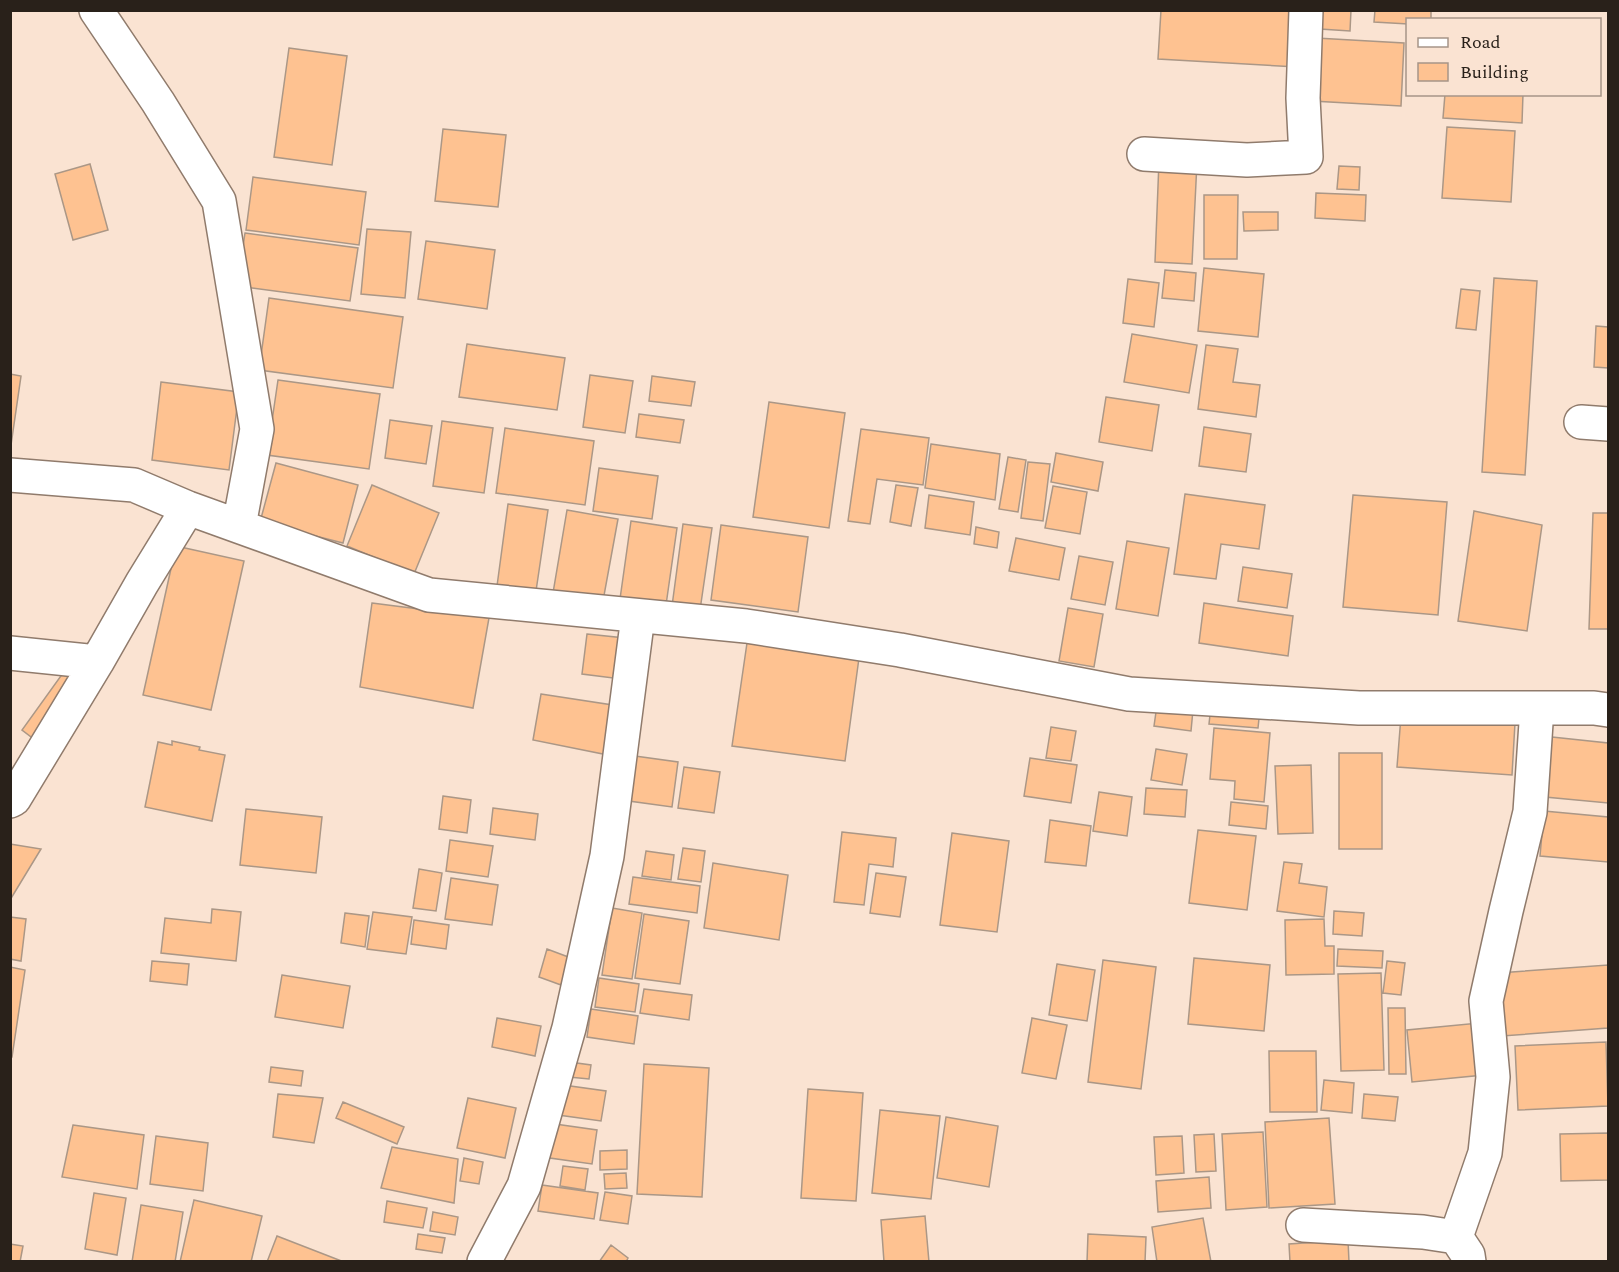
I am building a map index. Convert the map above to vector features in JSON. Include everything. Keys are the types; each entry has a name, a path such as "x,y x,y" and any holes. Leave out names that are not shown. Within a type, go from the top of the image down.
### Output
{"street":[{"path":"96,10 158,102 219,201 258,429 239,526"},
{"path":"1144,154 1247,160 1306,157 1303,98 1306,10"},
{"path":"10,475 134,485 188,508 429,595 746,626 889,648 1129,694 1359,708 1594,708 1608,710"},
{"path":"10,801 14,799 98,662 142,583 188,508"},
{"path":"484,1262 524,1186 568,1028 607,856 638,616"},
{"path":"10,652 98,662"},
{"path":"1303,1225 1423,1232 1462,1249 1485,1153 1493,1077 1486,1001 1530,812 1537,708"}],"building":[{"path":"1161,10 1300,10 1297,67 1158,59"},
{"path":"1321,10 1351,10 1350,31 1320,29"},
{"path":"1375,10 1431,10 1431,18 1406,18 1406,24 1374,22"},
{"path":"1316,38 1404,43 1401,106 1312,101"},
{"path":"289,48 347,56 332,165 274,157"},
{"path":"1445,96 1523,96 1522,123 1443,118"},
{"path":"1447,127 1515,131 1511,202 1442,198"},
{"path":"443,129 506,135 498,207 435,201"},
{"path":"1159,161 1197,162 1192,264 1155,262"},
{"path":"90,164 108,230 73,240 55,174"},
{"path":"1339,166 1360,167 1359,190 1337,189"},
{"path":"253,177 366,192 359,245 246,230"},
{"path":"1316,193 1366,195 1365,221 1315,218"},
{"path":"1204,195 1238,195 1237,259 1204,259"},
{"path":"1243,212 1278,212 1278,230 1244,231"},
{"path":"367,229 411,232 405,298 361,294"},
{"path":"245,233 358,248 350,301 237,286"},
{"path":"426,241 495,250 487,309 418,299"},
{"path":"1204,268 1264,274 1258,337 1198,331"},
{"path":"1165,270 1196,273 1194,301 1162,298"},
{"path":"1494,278 1537,281 1525,475 1482,472"},
{"path":"1128,279 1159,283 1154,327 1123,323"},
{"path":"1461,289 1480,291 1476,330 1456,328"},
{"path":"269,298 403,317 393,388 259,370"},
{"path":"1596,326 1608,327 1608,368 1594,367"},
{"path":"1132,334 1197,345 1189,393 1124,382"},
{"path":"467,344 565,358 557,410 459,397"},
{"path":"1206,345 1238,349 1233,382 1260,385 1256,417 1198,409"},
{"path":"10,374 21,376 10,452"},
{"path":"590,375 633,381 625,433 583,427"},
{"path":"652,376 695,382 691,406 649,401"},
{"path":"278,380 380,394 369,469 267,455"},
{"path":"161,382 239,392 229,470 152,460"},
{"path":"1106,397 1159,405 1152,451 1099,442"},
{"path":"769,402 845,413 829,528 753,517"},
{"path":"639,414 684,420 680,443 636,437"},
{"path":"390,420 432,426 426,464 385,458"},
{"path":"442,421 493,428 484,493 433,486"},
{"path":"1204,427 1251,434 1246,472 1199,466"},
{"path":"505,428 594,441 585,505 496,493"},
{"path":"861,429 929,438 923,485 877,479 870,524 848,521"},
{"path":"931,444 1000,454 995,500 925,488"},
{"path":"1056,453 1103,462 1098,491 1051,482"},
{"path":"1008,457 1026,460 1018,512 999,509"},
{"path":"1028,462 1050,464 1043,521 1021,518"},
{"path":"276,463 358,485 343,543 260,522"},
{"path":"599,468 658,476 652,519 593,511"},
{"path":"372,485 439,513 414,574 347,546"},
{"path":"896,485 918,488 911,526 890,522"},
{"path":"1053,486 1087,492 1080,534 1045,528"},
{"path":"1185,494 1265,505 1259,549 1221,544 1216,579 1174,574"},
{"path":"929,495 974,502 970,535 925,528"},
{"path":"1353,495 1447,502 1438,615 1343,607"},
{"path":"508,504 548,510 536,591 497,586"},
{"path":"567,510 618,519 603,601 553,593"},
{"path":"1474,511 1542,525 1527,631 1458,621"},
{"path":"1593,513 1608,513 1608,629 1589,629"},
{"path":"631,521 677,528 665,612 619,606"},
{"path":"683,524 712,528 700,610 672,606"},
{"path":"721,525 808,537 798,612 711,600"},
{"path":"976,527 999,532 997,548 974,544"},
{"path":"1016,538 1065,548 1059,580 1009,571"},
{"path":"1127,541 1169,548 1158,616 1116,609"},
{"path":"176,546 244,561 211,710 143,695"},
{"path":"1079,556 1113,562 1105,605 1071,599"},
{"path":"1243,567 1292,574 1287,608 1238,601"},
{"path":"372,603 489,618 473,708 360,687"},
{"path":"1204,603 1293,616 1288,656 1199,643"},
{"path":"1068,608 1103,614 1094,667 1059,661"},
{"path":"587,634 625,638 621,679 582,674"},
{"path":"747,643 859,658 845,761 732,746"},
{"path":"63,673 79,684 39,743 22,730"},
{"path":"541,694 619,706 613,756 533,740"},
{"path":"1157,705 1193,710 1191,731 1154,726"},
{"path":"1211,706 1260,709 1258,728 1209,724"},
{"path":"1401,716 1515,723 1512,775 1397,767"},
{"path":"1051,727 1076,731 1071,761 1046,758"},
{"path":"1214,728 1270,733 1264,802 1234,799 1235,781 1210,779"},
{"path":"1552,737 1608,743 1608,803 1545,797"},
{"path":"172,741 200,747 199,750 225,755 212,821 145,807 158,742 172,745"},
{"path":"1156,749 1187,754 1182,785 1151,780"},
{"path":"1339,753 1382,753 1382,849 1339,849"},
{"path":"635,756 678,762 672,807 629,801"},
{"path":"1030,758 1077,765 1071,803 1024,796"},
{"path":"1311,765 1313,833 1278,834 1275,766"},
{"path":"684,767 720,772 714,813 678,808"},
{"path":"1146,788 1187,790 1185,817 1144,814"},
{"path":"1099,792 1132,797 1127,836 1093,831"},
{"path":"443,796 471,800 467,833 439,829"},
{"path":"1231,802 1268,806 1266,829 1229,825"},
{"path":"493,808 538,814 535,840 490,834"},
{"path":"246,809 322,817 316,873 240,865"},
{"path":"1544,811 1608,817 1608,862 1540,856"},
{"path":"1050,820 1091,826 1086,866 1045,862"},
{"path":"1198,830 1256,836 1247,910 1189,903"},
{"path":"842,832 896,838 893,867 869,864 864,905 834,902"},
{"path":"952,833 1009,841 997,932 940,925"},
{"path":"450,840 493,846 488,877 446,871"},
{"path":"10,844 41,849 10,900"},
{"path":"683,848 705,851 701,882 678,879"},
{"path":"646,851 674,855 671,880 642,876"},
{"path":"1284,862 1302,864 1299,883 1327,887 1324,917 1277,911"},
{"path":"713,863 788,875 779,940 704,928"},
{"path":"419,869 442,873 436,911 413,908"},
{"path":"876,873 906,877 900,917 870,913"},
{"path":"633,877 700,886 697,913 629,904"},
{"path":"451,878 498,885 492,925 445,919"},
{"path":"612,908 642,913 632,979 602,975"},
{"path":"212,909 241,912 236,961 161,953 165,918 211,923"},
{"path":"1334,911 1364,913 1362,936 1333,934"},
{"path":"373,912 412,917 406,954 367,949"},
{"path":"345,913 369,916 365,947 341,943"},
{"path":"644,914 689,921 680,984 635,978"},
{"path":"10,917 26,919 21,961 10,959"},
{"path":"1324,919 1325,946 1334,946 1334,974 1286,975 1285,920"},
{"path":"414,920 449,925 446,949 411,944"},
{"path":"547,949 571,958 561,985 539,977"},
{"path":"1338,949 1383,951 1382,968 1337,966"},
{"path":"1194,958 1270,965 1264,1031 1188,1024"},
{"path":"1103,960 1156,967 1141,1089 1088,1082"},
{"path":"152,961 189,964 187,985 150,981"},
{"path":"1387,961 1405,963 1401,995 1383,993"},
{"path":"1057,964 1095,970 1087,1021 1049,1015"},
{"path":"1608,965 1608,1028 1502,1036 1498,973"},
{"path":"10,967 25,970 12,1057 10,1057"},
{"path":"1381,973 1384,1070 1341,1071 1338,974"},
{"path":"282,975 350,986 343,1028 275,1017"},
{"path":"599,978 639,984 635,1012 595,1007"},
{"path":"644,989 692,995 689,1020 640,1013"},
{"path":"1388,1008 1405,1008 1406,1074 1389,1074"},
{"path":"591,1009 638,1016 634,1044 587,1037"},
{"path":"497,1018 541,1026 535,1056 492,1047"},
{"path":"1032,1018 1067,1025 1056,1079 1022,1073"},
{"path":"1479,1023 1484,1075 1412,1082 1407,1030"},
{"path":"1606,1042 1608,1106 1518,1110 1515,1046"},
{"path":"1269,1051 1316,1051 1317,1112 1270,1112"},
{"path":"562,1061 591,1065 589,1079 559,1076"},
{"path":"644,1064 709,1068 702,1197 637,1194"},
{"path":"271,1067 303,1071 301,1086 269,1082"},
{"path":"1324,1080 1354,1083 1352,1113 1321,1110"},
{"path":"556,1084 606,1091 601,1121 551,1114"},
{"path":"808,1089 863,1093 856,1201 801,1198"},
{"path":"278,1094 323,1098 314,1143 273,1137"},
{"path":"1364,1094 1398,1097 1395,1121 1362,1118"},
{"path":"468,1098 516,1108 505,1158 457,1148"},
{"path":"343,1102 404,1127 397,1144 336,1118"},
{"path":"880,1110 940,1116 931,1199 872,1193"},
{"path":"946,1117 998,1126 989,1187 937,1178"},
{"path":"1329,1118 1335,1204 1269,1208 1265,1122"},
{"path":"555,1124 597,1130 592,1164 550,1158"},
{"path":"73,1125 144,1135 137,1189 62,1177"},
{"path":"1263,1132 1267,1207 1226,1210 1222,1134"},
{"path":"1608,1133 1608,1180 1561,1181 1560,1134"},
{"path":"1214,1134 1216,1171 1196,1172 1194,1135"},
{"path":"156,1136 208,1143 203,1191 150,1184"},
{"path":"1182,1136 1184,1173 1156,1175 1154,1137"},
{"path":"392,1147 458,1159 454,1203 381,1188"},
{"path":"627,1150 627,1169 600,1170 600,1151"},
{"path":"464,1158 483,1162 479,1184 460,1181"},
{"path":"563,1166 588,1169 585,1190 560,1186"},
{"path":"626,1173 627,1188 605,1189 604,1174"},
{"path":"1209,1177 1211,1208 1158,1212 1156,1181"},
{"path":"542,1185 598,1193 594,1219 538,1211"},
{"path":"605,1192 632,1196 628,1224 600,1220"},
{"path":"94,1193 126,1198 117,1255 85,1249"},
{"path":"194,1200 262,1216 251,1262 180,1262"},
{"path":"387,1201 427,1208 423,1228 384,1222"},
{"path":"141,1205 183,1212 175,1262 132,1262"},
{"path":"433,1212 458,1217 455,1235 430,1231"},
{"path":"925,1216 929,1262 884,1262 881,1220"},
{"path":"1203,1218 1211,1262 1157,1262 1152,1227"},
{"path":"418,1234 445,1238 442,1253 416,1249"},
{"path":"1088,1234 1146,1237 1145,1262 1087,1262"},
{"path":"277,1236 344,1262 267,1262"},
{"path":"1348,1240 1349,1262 1290,1262 1289,1244"},
{"path":"10,1244 23,1246 20,1262 10,1262"},
{"path":"611,1245 628,1258 626,1262 599,1262"}]}
